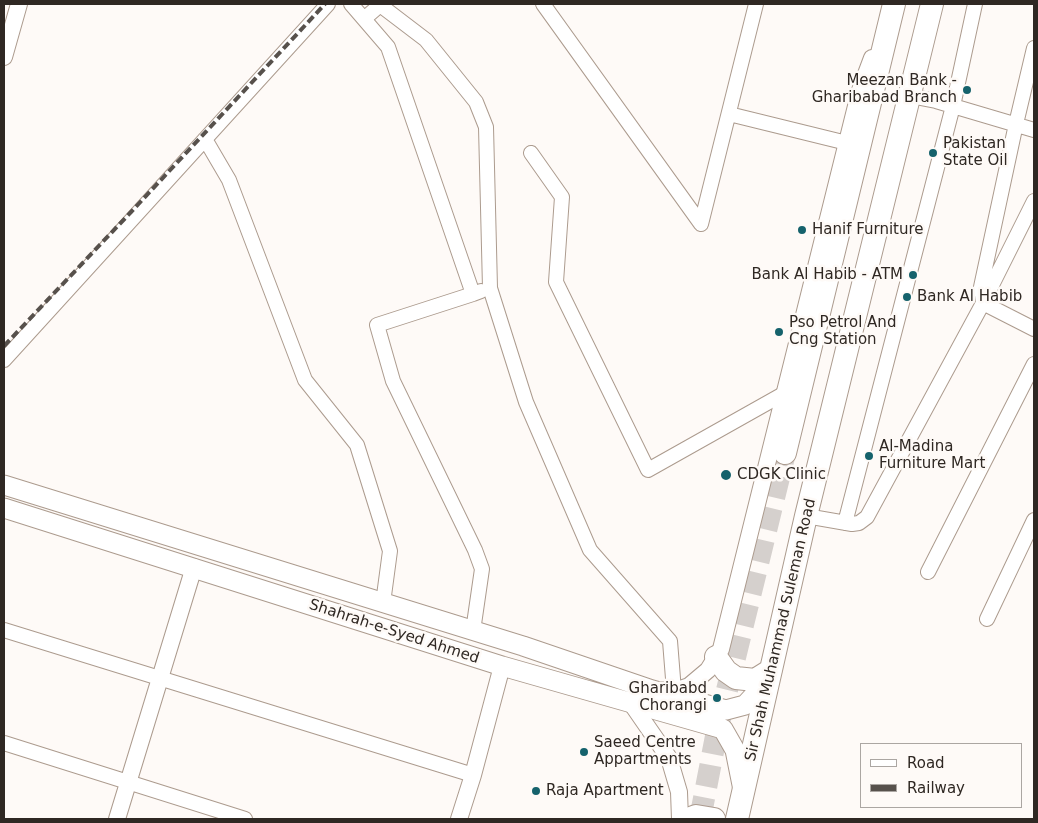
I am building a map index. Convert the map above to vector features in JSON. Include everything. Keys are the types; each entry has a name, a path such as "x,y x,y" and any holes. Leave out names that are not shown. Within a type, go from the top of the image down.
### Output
{"highway":[{"path":"785,453 892,4"},
{"name":"Sir Shah Muhammad Suleman Road","path":"737,819 806,516 932,4"},
{"path":"716,657 726,671 736,678 755,680 770,675"},
{"path":"688,819 696,816 714,819"}],"main road":[{"name":"Shahrah-e-Syed Ahmed","path":"4,485 473,631 652,690 726,710 745,705 770,675"},
{"name":"Shahrah-e-Syed Ahmed","path":"4,508 502,666 723,729 735,750 743,792"}],"street":[{"path":"4,57 19,4"},
{"path":"4,360 328,4"},
{"path":"351,4 388,47 473,294"},
{"path":"542,4 701,224 756,4"},
{"path":"652,690 674,691 690,686 708,670 720,650 860,90 892,4"},
{"path":"846,523 953,106 975,4"},
{"path":"364,19 380,5 426,40 476,102 486,126 490,288 526,402 590,550 670,641 674,691"},
{"path":"983,303 981,287 1034,48"},
{"path":"910,96 953,106 1034,130"},
{"path":"729,114 847,142"},
{"path":"205,139 229,180 305,380 356,445 390,552 383,603"},
{"path":"531,153 562,197 556,282 648,470 785,393"},
{"path":"806,516 846,523 859,523 867,517 983,303 1034,201"},
{"path":"473,631 482,569 475,550 392,381 377,325 490,288"},
{"path":"983,303 1034,329"},
{"path":"928,572 1034,364"},
{"path":"987,619 1034,520"},
{"path":"117,819 194,567"},
{"path":"4,630 473,776"},
{"path":"459,819 473,776 502,666"},
{"path":"631,703 669,758 679,792 680,819"},
{"path":"4,743 245,819"}],"tunnel":[{"path":"700,819 717,731 785,453"}],"railway":[{"path":"4,346 325,4"}],"place":[{"name":"Meezan Bank - Gharibabad Branch","path":"967,90"},
{"name":"Pakistan State Oil","path":"933,153"},
{"name":"Hanif Furniture","path":"802,230"},
{"name":"Bank Al Habib - ATM","path":"913,275"},
{"name":"Bank Al Habib","path":"907,297"},
{"name":"Pso Petrol And Cng Station","path":"779,332"},
{"name":"Al-Madina Furniture Mart","path":"869,456"},
{"name":"CDGK Clinic","path":"726,475"},
{"name":"Gharibabd Chorangi","path":"717,698"},
{"name":"Saeed Centre Appartments","path":"584,752"},
{"name":"Raja Apartment","path":"536,791"}]}
